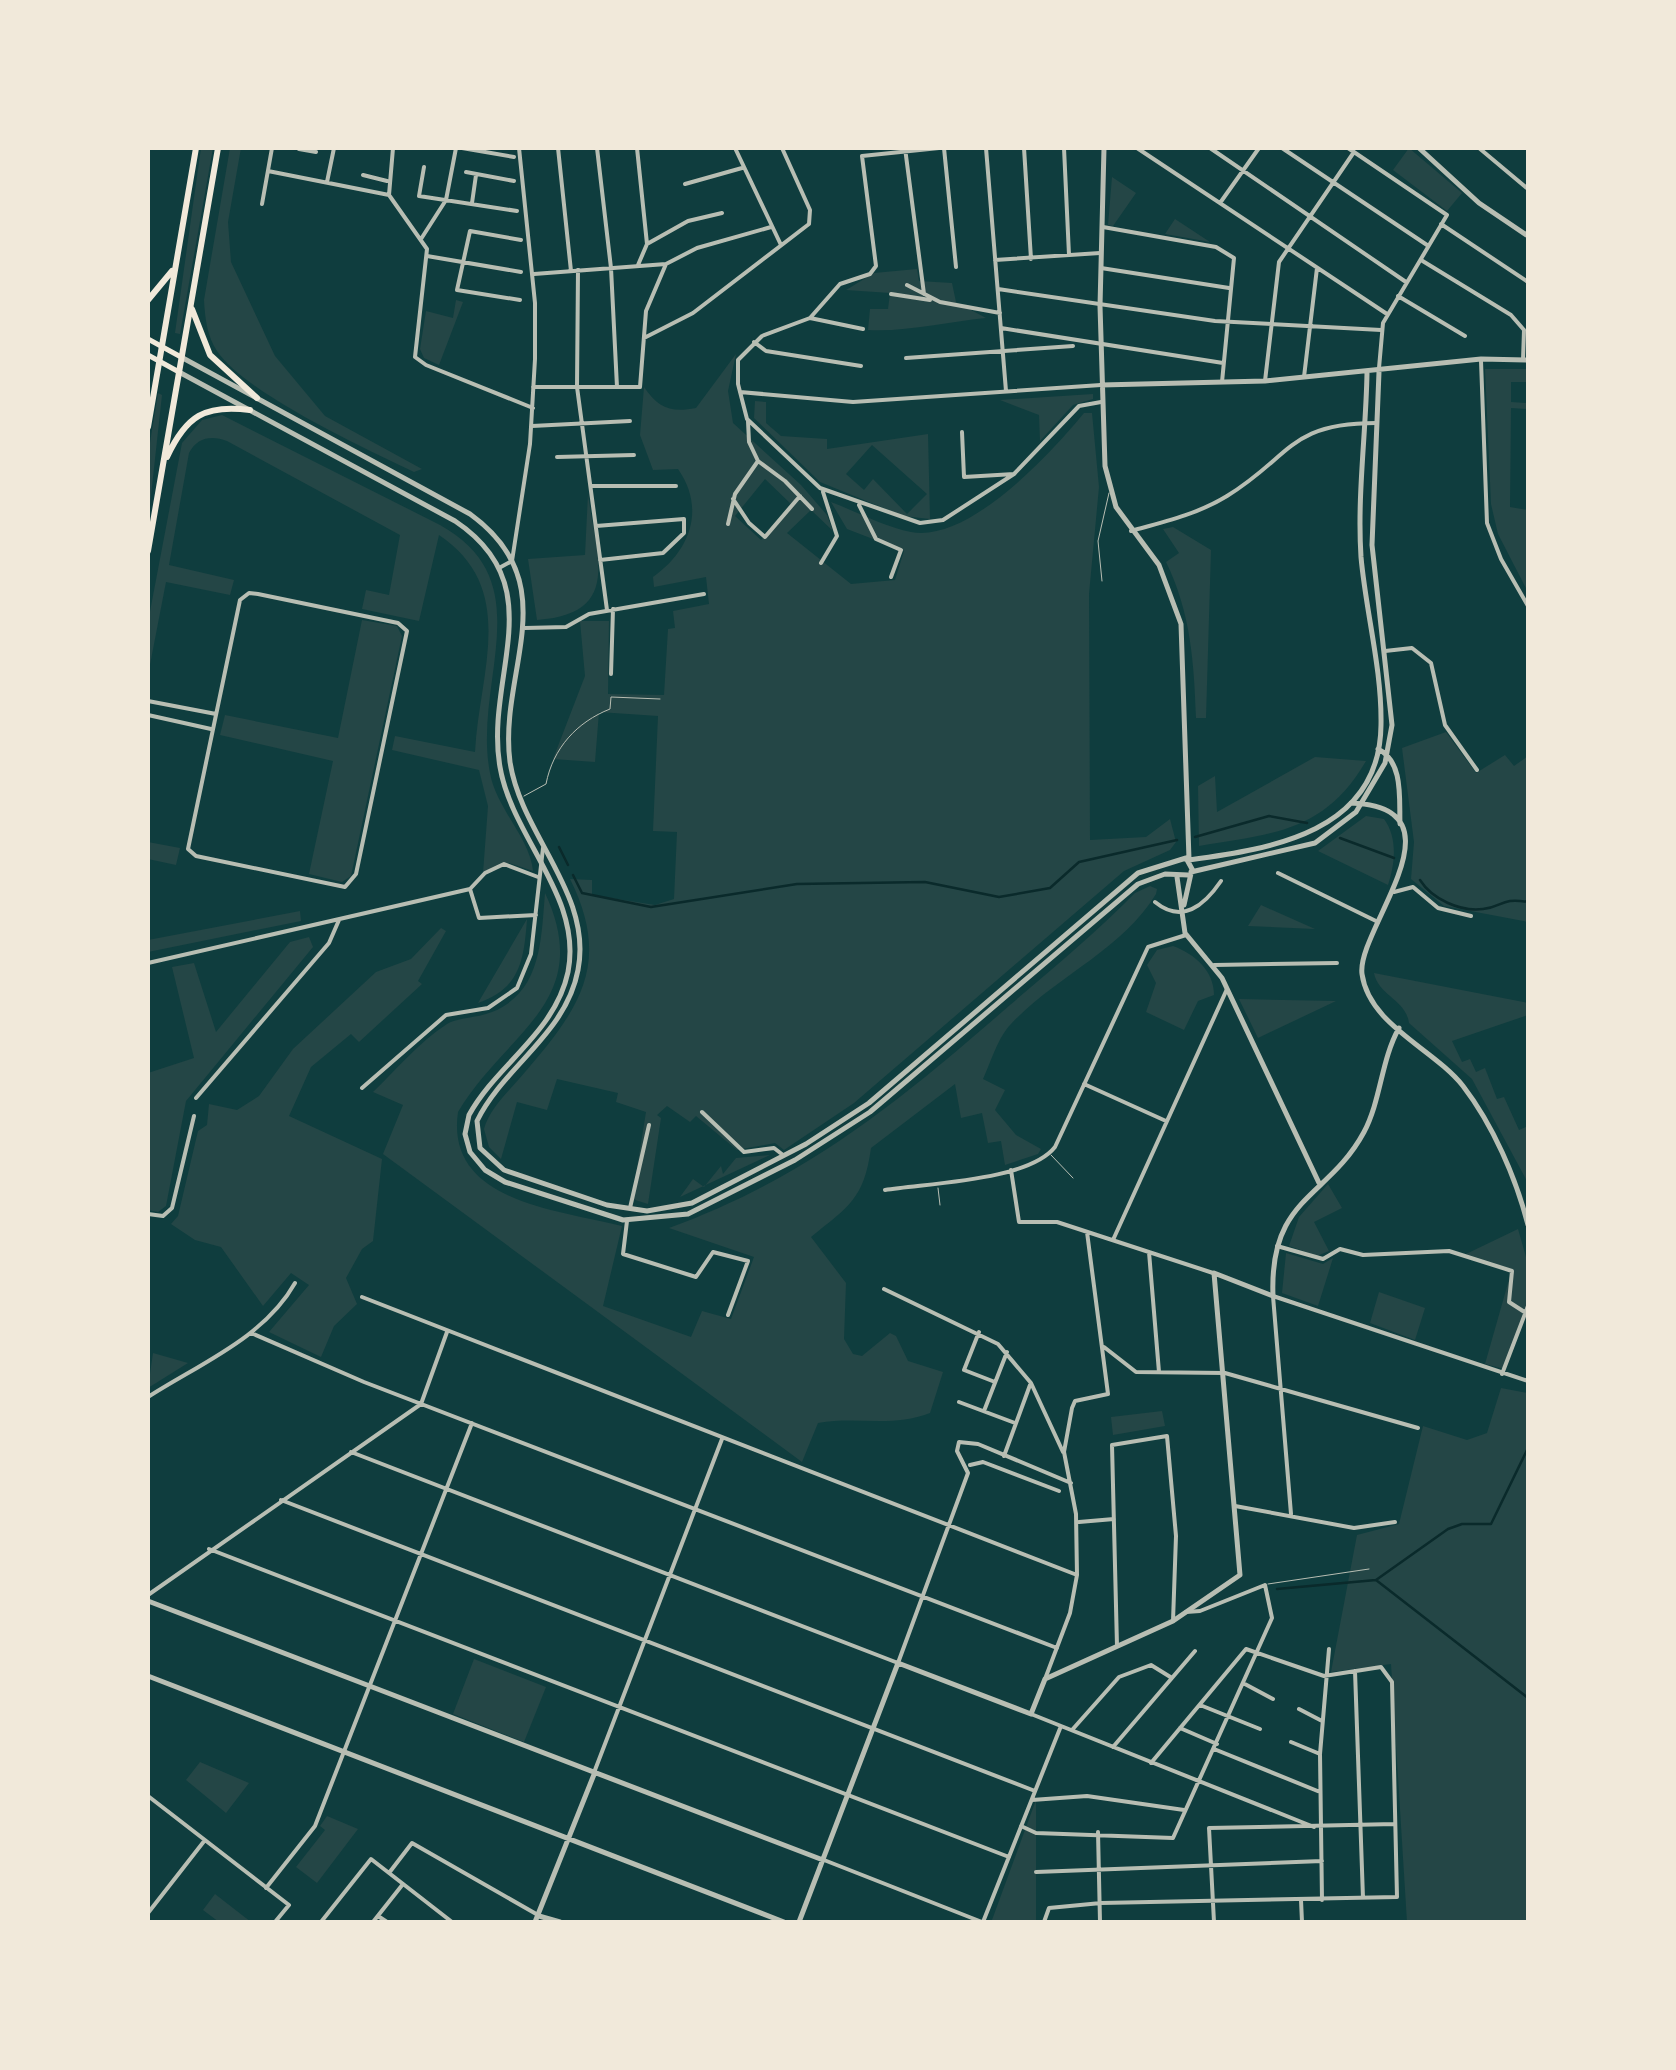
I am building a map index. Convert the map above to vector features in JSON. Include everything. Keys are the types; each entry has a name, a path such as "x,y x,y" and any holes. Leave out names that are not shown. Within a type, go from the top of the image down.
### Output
{"main road":[{"path":"148,427 196,148"},
{"path":"148,551 218,148"},
{"path":"148,300 175,266"},
{"path":"191,302 210,355 257,398"},
{"path":"148,338 181,357"},
{"path":"148,355 179,372"},
{"path":"148,400 150,414"},
{"path":"162,468 181,430 197,414 216,408 250,410"}],"street":[{"path":"262,204 272,148"},
{"path":"327,182 334,148"},
{"path":"393,148 387,181 389,195 421,238 427,256 413,346 415,357 426,366 533,408"},
{"path":"421,238 446,200 459,148 514,157"},
{"path":"512,561 534,387 532,274 519,148"},
{"path":"558,148 574,271 577,387 610,609 612,674"},
{"path":"597,148 611,268 617,387"},
{"path":"637,148 647,244 638,265"},
{"path":"734,148 781,244"},
{"path":"644,338 693,312 803,230 810,218 782,148"},
{"path":"812,509 758,461 749,442 738,360 754,342 810,318 840,284 870,274 877,260 862,156 942,148 956,266"},
{"path":"986,148 1006,391"},
{"path":"1024,148 1031,259"},
{"path":"1064,148 1070,255"},
{"path":"1104,148 1101,402 1110,490 1131,531 1159,565 1181,624 1185,825 1190,872 1184,904 1186,935 1214,965 1319,1183"},
{"path":"1136,148 1387,314"},
{"path":"1210,148 1406,282"},
{"path":"1220,204 1259,148"},
{"path":"1282,148 1428,246"},
{"path":"179,372 455,521 483,543 499,568 511,622 497,730 499,764 510,804 542,866 569,934 564,988 538,1030 473,1108 465,1134 477,1162 495,1177 627,1220 676,1218 795,1160 870,1112 1130,890 1175,874 1300,849 1328,835 1363,804 1388,754 1392,725 1372,544 1382,330 1387,314 1447,216 1348,148"},
{"path":"1420,148 1478,203 1528,236"},
{"path":"1479,148 1528,189"},
{"path":"300,149 316,152"},
{"path":"905,149 924,294"},
{"path":"1265,380 1278,262 1354,152"},
{"path":"424,167 419,196 517,211"},
{"path":"685,184 742,168"},
{"path":"268,171 389,195"},
{"path":"466,172 514,181"},
{"path":"472,203 476,175"},
{"path":"362,176 387,181"},
{"path":"647,244 688,221 722,213"},
{"path":"1441,224 1528,282"},
{"path":"532,274 666,264 697,248 772,226"},
{"path":"1104,227 1216,246 1234,258 1222,382"},
{"path":"520,240 470,231 458,290 520,300"},
{"path":"995,260 1101,253"},
{"path":"427,256 521,272"},
{"path":"740,392 826,402 1102,385 1265,380 1481,360 1526,360 1526,330 1511,315 1420,259"},
{"path":"534,387 640,387 649,300 666,264"},
{"path":"1100,268 1231,288"},
{"path":"1304,377 1316,268"},
{"path":"907,285 935,299"},
{"path":"998,289 1228,322 1382,330"},
{"path":"890,294 1000,313"},
{"path":"1398,296 1465,336"},
{"path":"810,318 863,329"},
{"path":"1001,328 1224,363"},
{"path":"754,342 766,351 861,366"},
{"path":"906,358 1073,346"},
{"path":"181,357 470,514 491,531 512,561 522,594 524,628 509,741 519,798 578,925 577,976 556,1022 483,1110 475,1132 480,1148 504,1170 630,1210 671,1208 702,1198 784,1156 888,1088 1126,880 1176,859 1189,860 1300,838 1351,803 1378,750 1381,719 1361,554 1368,373"},
{"path":"1481,360 1487,522 1500,559 1528,606"},
{"path":"748,421 820,488 860,506 932,524 964,510 1014,474 1079,406 1101,402"},
{"path":"532,426 630,421"},
{"path":"1131,531 1221,500 1305,434 1323,427 1377,422"},
{"path":"962,432 964,476 1014,474"},
{"path":"557,457 634,455"},
{"path":"728,524 733,499 758,461"},
{"path":"591,486 676,486"},
{"path":"820,488 838,536 821,563"},
{"path":"733,499 749,523 765,537 800,496"},
{"path":"860,506 876,540 901,550 892,578"},
{"path":"596,526 684,519 684,533 663,553 600,560"},
{"path":"499,568 512,561"},
{"path":"258,594 405,627 407,636 356,874 350,885 339,887 190,853 188,844 212,729 244,595 258,594"},
{"path":"524,628 566,627 610,609 704,594"},
{"path":"1383,651 1412,648 1430,663 1444,724 1477,770"},
{"path":"148,701 216,714"},
{"path":"148,715 212,729"},
{"path":"1378,750 1388,754 1396,773 1403,868 1362,957 1362,976 1376,1006 1452,1074 1473,1100 1512,1177 1528,1225"},
{"path":"510,804 519,798"},
{"path":"1351,803 1384,808 1400,828"},
{"path":"1184,904 1175,874 1185,825"},
{"path":"362,1088 446,1016 488,1008 510,996 528,967 543,848"},
{"path":"148,963 470,890 485,873 504,864 540,878"},
{"path":"1278,873 1378,922"},
{"path":"1154,902 1170,912 1184,913 1206,900 1221,881"},
{"path":"1394,892 1413,887 1438,908 1471,916"},
{"path":"470,890 479,918 536,915"},
{"path":"196,1098 329,943 339,920"},
{"path":"885,1190 1031,1166 1050,1154 1148,948 1162,939 1186,935"},
{"path":"1214,965 1337,963"},
{"path":"1113,1240 1227,990"},
{"path":"1291,1514 1284,1388 1273,1296 1278,1246 1286,1222 1365,1131 1399,1028"},
{"path":"1084,1084 1167,1122"},
{"path":"702,1112 744,1152 774,1148 784,1156"},
{"path":"148,1214 166,1215 172,1208 194,1116"},
{"path":"630,1210 648,1125"},
{"path":"1011,1170 1019,1222 1057,1222 1528,1381"},
{"path":"627,1220 623,1254 696,1278 714,1252 748,1261 728,1315"},
{"path":"1064,1452 1075,1401 1108,1394 1087,1232"},
{"path":"1278,1246 1317,1259 1340,1249 1363,1255 1449,1251 1510,1270 1514,1278 1509,1302 1526,1313"},
{"path":"1149,1252 1160,1373"},
{"path":"1045,1678 1172,1621 1240,1576 1214,1273"},
{"path":"148,1397 250,1334 269,1318 295,1283"},
{"path":"884,1290 979,1332 1007,1352 1031,1384 1064,1452 1077,1522 1077,1576 1070,1614 1032,1714"},
{"path":"362,1297 1077,1576"},
{"path":"1502,1374 1528,1306"},
{"path":"1521,1325 1528,1326"},
{"path":"447,1332 421,1404 209,1549 148,1598 982,1922 1062,1726"},
{"path":"979,1332 964,1370 995,1382"},
{"path":"250,1334 421,1404 1057,1648"},
{"path":"1102,1346 1136,1372 1225,1373 1418,1428"},
{"path":"984,1411 1007,1352"},
{"path":"1004,1456 1031,1384"},
{"path":"959,1402 1014,1424"},
{"path":"266,1888 315,1826 472,1423"},
{"path":"1117,1646 1112,1444 1167,1436 1176,1536 1172,1621"},
{"path":"536,1919 570,1840 722,1439"},
{"path":"799,1922 968,1466 957,1445 961,1441 978,1444 1071,1483"},
{"path":"351,1452 1317,1827"},
{"path":"968,1466 983,1462 1059,1491"},
{"path":"280,1500 1035,1791"},
{"path":"1235,1506 1354,1528 1395,1522"},
{"path":"1077,1522 1114,1519"},
{"path":"209,1549 1009,1857"},
{"path":"1021,1826 1045,1834 1098,1832 1172,1838 1272,1618 1265,1585 1200,1611 1186,1612"},
{"path":"1044,1922 1050,1908 1100,1903 1397,1897 1389,1672 1382,1668 1324,1676 1258,1649 1246,1649 1151,1763"},
{"path":"1322,1900 1317,1827 1324,1676 1329,1649"},
{"path":"1113,1747 1196,1650"},
{"path":"1072,1730 1118,1677 1152,1665 1172,1678"},
{"path":"1355,1671 1363,1898"},
{"path":"148,1676 784,1922"},
{"path":"1242,1684 1273,1699"},
{"path":"1199,1705 1260,1730"},
{"path":"1299,1710 1322,1721"},
{"path":"1180,1728 1320,1792"},
{"path":"1292,1742 1320,1754"},
{"path":"148,1796 289,1905 274,1922"},
{"path":"1032,1800 1087,1796 1184,1810"},
{"path":"1214,1922 1209,1828 1396,1824"},
{"path":"1098,1832 1100,1922"},
{"path":"148,1913 205,1840"},
{"path":"389,1873 412,1843 536,1919 560,1922"},
{"path":"321,1922 371,1859 452,1922"},
{"path":"1036,1872 1212,1862 1322,1861"},
{"path":"373,1922 403,1884"},
{"path":"1301,1900 1302,1922"},
{"path":"378,1916 386,1922"}],"lane":[{"path":"1102,581 1098,540 1110,490"},
{"path":"519,798 546,784 552,757 591,714 610,709 611,697 660,699"},
{"path":"1050,1154 1073,1178"},
{"path":"937,1182 940,1205"},
{"path":"1265,1585 1369,1569"}],"shaded area":[{"path":"201,148 213,148 180,334 175,333"},
{"path":"230,148 241,148 228,222 231,262 275,356 325,416 422,469 414,472 308,419 253,384 217,351 207,327 204,300"},
{"path":"1409,148 1462,193 1447,211 1393,170"},
{"path":"1112,177 1136,193 1113,226 1108,225"},
{"path":"1175,219 1210,242 1165,234"},
{"path":"917,269 919,281 952,283 956,302 986,318 868,330 870,309 888,309 890,293 846,290 874,273"},
{"path":"456,300 463,302 439,365 424,358 420,349 426,311 453,318"},
{"path":"736,354 728,391 733,423 801,485 827,515 833,531 811,510 787,533 851,584 895,580 904,551 847,529 831,502 911,532 934,532 958,524 1007,492 1084,413 1092,413 1099,487 1089,594 1090,840 1146,837 1170,819 1176,842 1170,850 1124,871 854,1103 784,1150 775,1143 737,1150 696,1116 690,1122 667,1106 657,1115 661,1118 648,1204 632,1199 646,1112 616,1102 618,1093 557,1079 547,1110 517,1102 501,1159 489,1147 484,1129 498,1102 557,1032 582,987 589,938 570,879 592,880 592,895 655,905 674,899 677,832 653,831 658,716 599,712 595,762 553,759 585,676 580,621 609,621 608,694 664,695 668,629 675,628 673,611 709,604 706,577 654,587 653,577 685,542 692,514 691,499 678,469 653,470 640,435 644,387 666,407 696,408","holes":["765,479 791,504 761,540 735,516"]},
{"path":"1485,369 1528,369 1528,382 1511,382 1511,402 1528,403 1528,409 1511,408 1510,507 1528,510 1528,592 1498,534 1491,504"},
{"path":"158,393 162,395 148,523 148,455"},
{"path":"1093,394 1093,399 1073,405 1040,441 1039,415 1000,400"},
{"path":"755,401 766,402 766,423 781,436 827,439 827,449 928,434 930,519 903,516 820,482 754,418","holes":["872,445 927,494 907,514 873,479 864,490 846,474"]},
{"path":"222,415 440,525 471,548 489,575 496,605 497,636 487,739 490,773 526,847 533,871 509,863 483,873 488,806 479,770 392,750 395,736 475,752 486,662 487,606 479,580 464,557 439,535 419,621 362,609 366,590 389,595 400,535 227,441 201,441 189,453 169,565 234,580 230,595 166,582 148,675 148,622 182,443 202,420"},
{"path":"588,494 598,560 593,594 582,606 564,615 537,620 528,559 585,555"},
{"path":"1173,527 1211,550 1206,718 1196,718 1186,619 1166,562 1179,553 1163,529"},
{"path":"362,620 397,626 402,636 351,876 342,882 309,874 333,761 220,735 225,715 338,738"},
{"path":"1446,732 1476,773 1505,755 1514,766 1528,756 1528,922 1444,906 1411,879 1414,842 1402,748"},
{"path":"1315,757 1366,761 1333,803 1295,826 1199,846 1198,786 1215,776 1217,812"},
{"path":"1366,816 1384,819 1392,834 1394,860 1388,885 1318,851"},
{"path":"148,842 180,848 176,865 148,859"},
{"path":"1150,886 1157,889 1156,894 1125,932 1006,1029 983,1079 1005,1090 995,1110 1016,1135 1041,1149 1038,1154 1005,1165 1001,1141 988,1143 982,1113 961,1118 955,1084 871,1148 864,1179 853,1200 811,1237 846,1283 844,1339 853,1354 862,1356 890,1333 896,1336 908,1361 943,1372 930,1413 902,1420 818,1423 802,1462 383,1154 403,1105 373,1092 447,1024 492,1012 521,991 530,978 540,946 545,893 558,930 560,962 552,989 538,1013 458,1112 459,1142 469,1166 511,1197 622,1226 603,1306 691,1337 702,1311 731,1319 754,1257 669,1228 719,1208 809,1161 891,1104 970,1040 1135,893"},
{"path":"1261,905 1315,929 1248,926"},
{"path":"300,911 301,921 148,952 148,940"},
{"path":"527,919 517,971 503,990 478,1003"},
{"path":"441,928 446,931 418,981 422,984 359,1042 351,1034 311,1067 289,1116 382,1159 373,1241 362,1249 346,1278 357,1304 334,1326 321,1357 269,1332 309,1285 291,1273 263,1306 221,1247 195,1240 171,1224 178,1216 198,1131 207,1125 209,1104 237,1110 259,1096 293,1049 376,972 411,959"},
{"path":"309,937 313,947 186,1101 166,1206 158,1212 148,1210 148,1073 194,1058 172,967 194,963 216,1032 290,942"},
{"path":"1173,946 1202,964 1213,986 1214,995 1198,1001 1184,1030 1146,1012 1156,983 1147,965 1157,950"},
{"path":"1374,973 1528,1003 1528,1015 1452,1041 1462,1062 1470,1059 1476,1072 1485,1068 1497,1099 1504,1097 1519,1130 1528,1126 1528,1183 1472,1079 1409,1023 1403,1009 1381,987"},
{"path":"1239,999 1336,1001 1258,1038"},
{"path":"770,1155 706,1185 721,1166 723,1174 736,1158"},
{"path":"693,1179 703,1186 680,1197"},
{"path":"1328,1184 1342,1208 1314,1222 1329,1251 1317,1256 1289,1246 1299,1217"},
{"path":"1518,1229 1528,1264 1528,1306 1504,1369 1485,1364 1512,1269 1466,1254"},
{"path":"1286,1253 1323,1264 1333,1258 1318,1306 1282,1293"},
{"path":"1379,1292 1425,1308 1415,1340 1370,1323"},
{"path":"153,1353 188,1363 148,1388"},
{"path":"1501,1388 1528,1393 1528,1922 1407,1922 1391,1664 1331,1672 1357,1535 1399,1524 1423,1426 1467,1440 1487,1433"},
{"path":"1162,1411 1165,1426 1113,1435 1111,1417"},
{"path":"474,1659 546,1687 524,1742 453,1714"},
{"path":"200,1762 249,1783 226,1813 186,1780"},
{"path":"1036,1800 1036,1922 992,1920"},
{"path":"327,1816 358,1829 317,1883 296,1867 325,1830 320,1826"},
{"path":"215,1894 251,1922 219,1922 203,1910"}],"waterway":[{"path":"1195,837 1269,816 1307,823"},
{"path":"1340,838 1394,858"},
{"path":"573,875 582,893 651,907 797,884 925,882 999,897 1050,888 1079,862 1177,840"},
{"path":"559,847 568,865"},
{"path":"1420,880 1439,898 1465,908 1528,902"},
{"path":"1376,1580 1448,1529 1462,1524 1491,1524 1528,1448"},
{"path":"1277,1589 1376,1580 1528,1698"}]}
